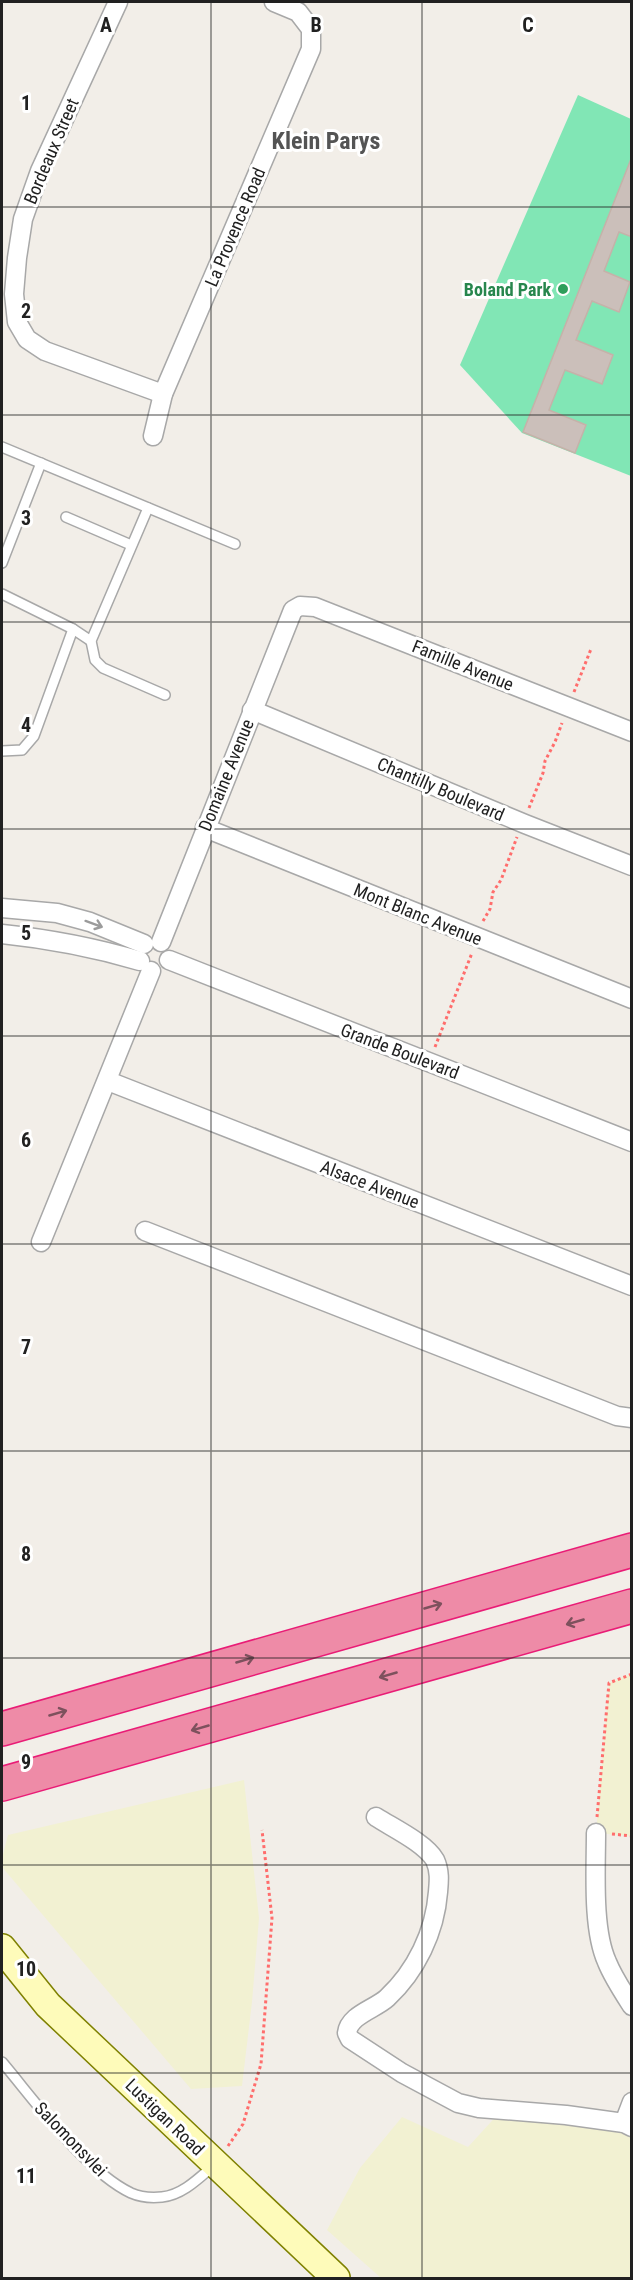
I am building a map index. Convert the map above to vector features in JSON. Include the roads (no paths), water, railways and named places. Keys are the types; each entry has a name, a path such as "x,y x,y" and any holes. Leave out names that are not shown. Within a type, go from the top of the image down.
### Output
{"highway":[{"path":"2,1729 632,1550"},
{"path":"2,1784 632,1606"}],"main road":[{"name":"Lustigan Road","path":"2,1948 48,2005 336,2278"}],"street":[{"name":"Bordeaux Street","path":"118,2 40,171 23,219 14,294 17,322 27,339 45,351 163,394"},
{"name":"La Provence Road","path":"153,436 163,394 311,49 311,29 298,12 274,2"},
{"name":"Famille Avenue","path":"293,610 300,606 315,607 632,732"},
{"name":"Domaine Avenue","path":"41,1242 108,1081 149,954 205,828 293,610"},
{"name":"Chantilly Boulevard","path":"252,710 632,866"},
{"name":"Mont Blanc Avenue","path":"205,828 632,999"},
{"path":"6,908 62,914 90,922 149,954 5,935 6,908"},
{"path":"58,941 62,914"},
{"name":"Grande Boulevard","path":"149,954 170,951 169,960 632,1142"},
{"name":"Alsace Avenue","path":"108,1081 632,1286"},
{"path":"145,1231 617,1416 632,1418"},
{"path":"376,1817 430,1854 439,1874 437,1897 430,1932 413,1966 386,2000 351,2022 347,2033 350,2040 402,2073 458,2103 479,2108 566,2115 628,2125 632,2102"},
{"path":"596,1833 597,1897 600,1932 606,1961 632,2006"}],"lane":[{"path":"2,447 235,544"},
{"path":"2,563 41,463"},
{"path":"148,508 91,641 95,660 103,668 165,695"},
{"path":"66,517 131,545"},
{"path":"2,594 73,629 91,641"},
{"path":"2,752 22,750 34,736 73,629"},
{"name":"Salomonsvlei","path":"2,2062 75,2149 114,2183 132,2193 164,2197 179,2192 215,2165"}],"place":[{"name":"Boland Park","path":"563,289"}],"district":[{"name":"Klein Parys","path":"326,141"}]}
